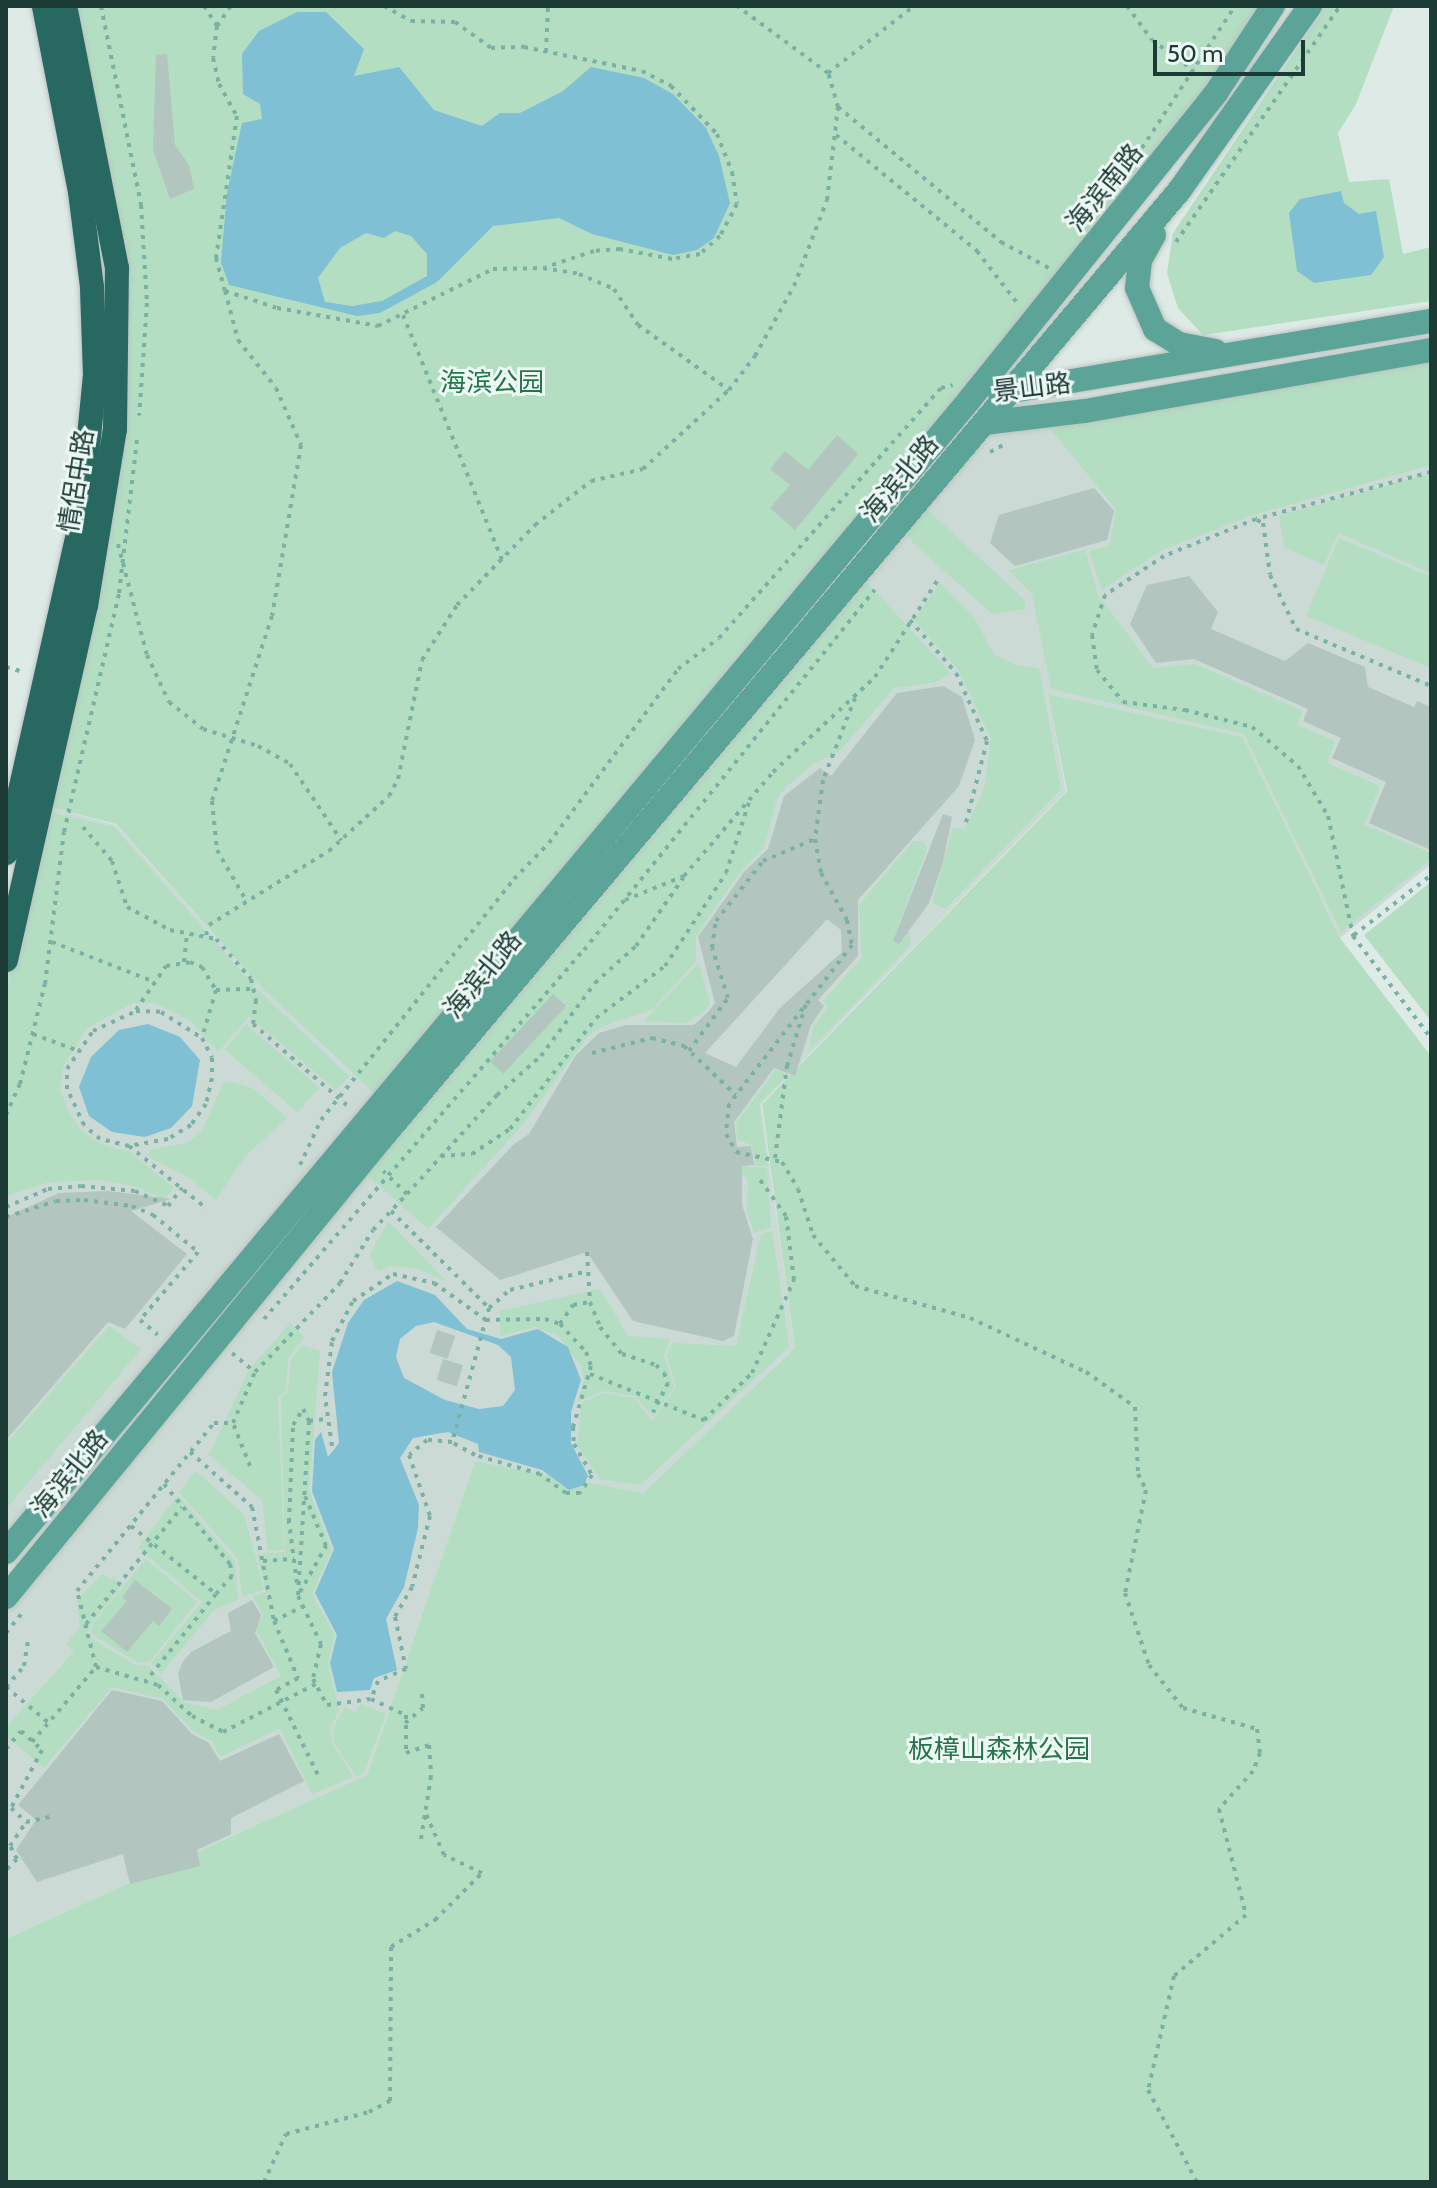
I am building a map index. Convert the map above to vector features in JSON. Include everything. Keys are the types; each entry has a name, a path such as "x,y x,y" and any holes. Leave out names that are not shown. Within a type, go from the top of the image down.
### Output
{"highway":[{"name":"情侶中路","path":"6,853 81,520 95,375 92,287 80,192 44,6"},
{"name":"情侶中路","path":"6,960 86,606 115,429 117,268 65,6"}],"main road":[{"name":"海滨南路","path":"965,391 1024,311 1216,93 1273,6"},
{"path":"1006,392 1179,191 1310,6"},
{"path":"1179,191 1140,260 1137,288 1155,329 1179,344 1233,354"},
{"name":"景山路","path":"965,391 1006,392 1431,321"},
{"name":"景山路","path":"965,391 984,423 1085,411 1431,350"},
{"name":"海滨北路","path":"6,1552 965,391"},
{"name":"海滨北路","path":"16,1603 225,1347 367,1157 984,423 1006,392"}],"path":[{"path":"204,6 217,26"},
{"path":"231,6 217,26 213,58 219,84 237,116 216,258 238,340 276,388 301,445 272,616 212,801 212,834 223,865 247,902"},
{"path":"384,6 411,21 455,22 491,48 546,52 642,71 671,86 717,134 732,172 737,204 720,236 700,254 672,259 620,249 594,251 543,268"},
{"path":"546,52 548,6"},
{"path":"206,935 209,925 341,840 389,796 398,779 422,660 437,632 502,560 591,481 643,469 729,390 755,356 794,286 827,200 838,107 828,73 737,6"},
{"path":"828,73 914,6"},
{"path":"1127,6 1152,40 1193,70"},
{"path":"1133,161 1235,6"},
{"path":"1172,247 1340,6"},
{"path":"838,107 1001,242 1051,269"},
{"path":"836,135 977,251 1024,311"},
{"path":"1043,279 1060,258"},
{"path":"225,291 277,308 378,326 493,269 543,268 579,274 614,289 638,325 729,390"},
{"path":"403,315 502,560"},
{"path":"298,1168 321,1120 514,879 549,843 678,669 719,638 941,388 965,391"},
{"path":"982,458 1018,440"},
{"path":"1431,472 1256,519 1164,556 1105,595 1092,635 1097,670 1123,702 1185,710 1252,727 1298,766 1328,816 1353,936 1431,1038"},
{"path":"1256,519 1263,523 1270,575 1296,629 1431,686"},
{"path":"100,522 123,554 143,643 169,702 183,718 230,739 258,746 290,764 341,840"},
{"path":"939,578 855,698 823,780 815,839 821,873 847,920 852,945 807,999 729,1104 729,1147 746,1156 775,1158 795,1182 813,1235 855,1286 970,1318 1086,1372 1135,1407 1138,1474 1146,1490 1125,1593 1149,1665 1183,1708 1257,1729 1260,1753 1253,1771 1219,1809 1246,1915 1174,1976 1148,2090 1197,2182"},
{"path":"254,1331 623,901 877,587"},
{"path":"910,620 956,673 987,741 966,823"},
{"path":"6,667 30,674"},
{"path":"250,1466 233,1423 255,1372 340,1283 391,1211 541,1056 595,983 644,935 684,876 750,799 803,742 855,698"},
{"path":"441,1156 472,1154 510,1129 596,1018 665,966 726,873 750,799"},
{"path":"83,827 112,861 127,907 145,921 206,935 232,955 255,989 253,1024 364,1120"},
{"path":"689,1051 728,998 712,948 716,921 763,861 790,845 815,839"},
{"path":"1353,936 1431,875"},
{"path":"623,901 684,876"},
{"path":"184,962 187,933"},
{"path":"51,942 155,982"},
{"path":"136,1011 166,966 184,962 202,967 216,990 202,1038"},
{"path":"216,990 255,989"},
{"path":"775,1158 787,1066 807,999"},
{"path":"136,1011 161,1012 202,1038 212,1058 206,1104 191,1125 168,1139 129,1146 100,1139 73,1108 67,1069 76,1050 93,1031 136,1011"},
{"path":"33,1034 76,1050"},
{"path":"592,1053 652,1038 689,1051 736,1095"},
{"path":"129,1146 207,1209"},
{"path":"367,1157 407,1194"},
{"path":"590,1374 704,1420 752,1373 794,1280 786,1216 758,1177"},
{"path":"6,1207 48,1189 101,1188 135,1191 168,1206 182,1188"},
{"path":"6,1217 56,1201 111,1201 153,1215 198,1252 140,1320 158,1335"},
{"path":"391,1211 489,1308"},
{"path":"587,1252 590,1302 600,1327 622,1354 656,1365 664,1373 668,1383 653,1412"},
{"path":"452,1442 489,1308 510,1290 588,1271"},
{"path":"332,1446 325,1375 332,1341 353,1301 382,1278 405,1274 434,1283 486,1320 560,1324 586,1352 590,1374 573,1427 574,1444 592,1475 580,1493 566,1493 540,1474 475,1455 452,1442 427,1440 409,1455 429,1501 430,1516 412,1587 395,1617 406,1669 378,1681 371,1699"},
{"path":"560,1324 573,1305 590,1302"},
{"path":"149,1346 168,1323"},
{"path":"225,1347 244,1343"},
{"path":"223,1366 225,1347"},
{"path":"225,1347 255,1372"},
{"path":"297,1560 289,1522 293,1425 303,1409 309,1421 297,1560 298,1596 321,1644 316,1684 327,1705 371,1699 406,1715 406,1753 429,1745 421,1839"},
{"path":"309,1421 327,1418"},
{"path":"96,1667 77,1591 214,1423 233,1423"},
{"path":"190,1452 252,1507 274,1621 298,1678 276,1690 320,1779"},
{"path":"146,1681 232,1576 230,1564 164,1484"},
{"path":"298,1596 326,1546 305,1494"},
{"path":"86,1624 182,1507"},
{"path":"131,1526 216,1594"},
{"path":"263,1561 297,1560"},
{"path":"6,1633 16,1603"},
{"path":"274,1621 303,1606"},
{"path":"28,1640 24,1666 6,1687 49,1723"},
{"path":"96,1667 146,1681 223,1732 316,1684"},
{"path":"32,1742 96,1667"},
{"path":"405,1723 423,1708 422,1694"},
{"path":"6,1749 21,1731 42,1750 11,1808 26,1822"},
{"path":"264,2182 286,2134 369,2112 390,2101 391,1947 435,1920 482,1873 444,1855 425,1812"},
{"path":"7,1869 17,1859 8,1846 26,1822 49,1817"}],"shaded area":[{"path":"1431,350 1431,864 1340,938 1243,737 1048,694 1066,791 761,1104 795,1348 643,1493 475,1461 367,1775 6,1939 6,1601 984,423"},
{"path":"41,805 116,825 261,987 381,1100 6,1549 6,962"}],"green space":[{"name":"海滨公园","path":"66,6 1273,6 1216,93 381,1100 261,987 116,824 41,805 87,606 119,269"},
{"path":"1326,6 1394,6 1356,104 1338,133 1349,182 1389,179 1403,254 1431,247 1431,301 1203,335 1178,308 1167,273 1173,233"},
{"path":"1431,355 1431,465 1253,515 1162,550 1102,590 1089,551 1110,545 1116,509 1044,421"},
{"path":"1420,476 1431,476 1431,573 1338,533 1324,565 1284,547 1279,516"},
{"path":"920,503 1024,599 1026,609 992,614 898,529"},
{"path":"1339,538 1431,577 1431,668 1306,616"},
{"path":"1085,550 1098,595 1153,668 1195,664 1303,711 1297,725 1335,741 1327,763 1380,786 1364,825 1431,853 1431,859 1341,932 1244,734 1051,689 1032,594 1008,570"},
{"path":"860,575 951,673 936,682 894,688 840,751 814,763 786,787 777,799 764,847 738,875 696,936 696,961 652,1010 603,1026 587,1037 524,1123 428,1229 362,1170"},
{"path":"940,583 973,616 994,654 1018,666 1039,668 1061,789 945,909 932,903 953,828 965,829 984,790 991,739 959,671 914,620"},
{"name":"板樟山森林公园","path":"1048,694 1243,737 1340,938 1431,1056 1431,2182 6,2182 6,1939 367,1775 475,1461 643,1493 795,1348 762,1104 1067,791"},
{"path":"46,811 114,827 256,988 349,1076 336,1090 249,1016 218,1052 191,1021 155,1003 133,1003 86,1029 63,1067 60,1089 68,1110 80,1129 100,1144 130,1152 173,1187 165,1200 137,1187 101,1180 49,1182 6,1196 6,993"},
{"path":"913,841 923,841 927,849 899,923 910,933 910,946 808,1052 813,1028 828,1006 823,1001 862,958 859,905"},
{"path":"1431,882 1431,1021 1364,935"},
{"path":"699,963 710,1005 685,1023 644,1021"},
{"path":"246,1024 319,1088 298,1113 224,1049"},
{"path":"776,1070 788,1074 759,1104 768,1166 755,1166 752,1145 737,1140 736,1123"},
{"path":"232,1082 252,1088 287,1118 245,1156 216,1200 188,1177 148,1157 150,1150 186,1143 201,1133 223,1083"},
{"path":"738,1166 767,1168 771,1227 754,1233 747,1212 748,1179 736,1170"},
{"path":"388,1221 446,1281 415,1268 390,1266 378,1271 369,1256"},
{"path":"772,1231 789,1347 640,1485 600,1479 577,1444 582,1402 605,1393 634,1398 652,1421 676,1387 667,1356 672,1343 736,1346 761,1234"},
{"path":"600,1289 628,1336 670,1339 664,1356 674,1387 653,1417 635,1396 604,1391 577,1402 584,1380 582,1368 559,1336 535,1327 500,1336 500,1311"},
{"path":"290,1323 304,1337 288,1359 286,1389 278,1398 284,1549 268,1551 262,1500 209,1455 249,1370"},
{"path":"109,1326 141,1349 6,1509 6,1444"},
{"path":"302,1345 320,1351 309,1490 332,1550 312,1594 335,1635 328,1662 339,1710 330,1729 331,1741 353,1777 312,1794 280,1728 220,1757 212,1741 193,1731 163,1699 112,1687 44,1768 6,1736 6,1728 74,1651 66,1644 80,1627 77,1600 102,1574 123,1584 90,1625 88,1636 135,1665 148,1666 185,1703 217,1710 281,1676 255,1628 263,1616 253,1596 266,1592 257,1554 285,1552 281,1398 288,1391 291,1359"},
{"path":"196,1471 244,1514 264,1590 242,1596 238,1559 179,1492"},
{"path":"178,1495 235,1561 238,1600 214,1610 161,1674 151,1663 202,1602 138,1548"},
{"path":"146,1559 197,1602 149,1662 137,1662 91,1634 92,1625"},
{"path":"361,1704 386,1714 363,1774 356,1776 334,1742 333,1729 344,1707 356,1712"}],"water":[{"path":"297,12 326,12 364,49 354,76 399,67 434,110 482,126 500,113 520,113 563,91 591,67 644,78 673,94 706,128 719,156 730,203 714,238 697,250 673,255 592,234 559,218 493,226 437,282 380,313 357,316 229,285 221,262 227,193 242,123 262,119 260,104 243,94 242,54 259,31","holes":["395,231 411,236 427,254 427,276 382,301 352,306 325,302 318,278 340,248 366,233 384,238"]},
{"path":"1341,191 1344,203 1359,214 1376,211 1384,257 1371,275 1314,283 1297,271 1289,213 1300,199"},
{"path":"148,1024 180,1037 200,1060 192,1106 171,1128 145,1137 112,1132 89,1116 79,1087 91,1057 119,1030"},
{"path":"397,1281 435,1295 467,1329 501,1339 538,1329 568,1347 581,1380 571,1412 571,1443 588,1476 584,1485 569,1490 542,1470 479,1452 478,1444 448,1432 413,1438 400,1458 419,1505 418,1528 404,1587 386,1619 397,1670 374,1678 370,1690 337,1692 330,1663 337,1635 315,1593 334,1549 312,1491 315,1440 321,1432 328,1457 339,1443 332,1372 348,1323 364,1300","holes":["434,1322 498,1345 511,1357 515,1390 503,1406 479,1409 445,1400 404,1378 396,1357 400,1339 416,1326"]}],"building":[{"path":"167,54 175,145 189,165 194,189 170,199 153,150 156,55"},
{"path":"837,435 858,454 795,530 770,508 790,485 770,469 785,451 808,470"},
{"path":"1094,488 1114,511 1107,540 1015,566 990,543 999,515"},
{"path":"1189,576 1218,612 1211,629 1285,661 1308,643 1365,667 1368,687 1414,707 1417,701 1431,707 1431,850 1369,823 1386,782 1332,758 1341,738 1303,721 1308,709 1194,659 1156,663 1130,624 1147,585"},
{"path":"943,686 962,697 975,740 959,786 858,900 858,956 818,1000 824,1006 811,1025 795,1076 774,1068 734,1122 737,1147 751,1146 754,1165 742,1166 742,1205 753,1239 734,1336 723,1341 633,1321 587,1252 500,1280 436,1227 513,1145 529,1134 576,1055 599,1033 626,1025 694,1025 708,1012 715,1003 698,937 744,872 768,849 784,796 820,768 831,776 897,693","holes":["827,919 841,930 842,952 780,1008 736,1067 705,1053"]},
{"path":"943,814 952,817 943,862 929,903 899,944 893,941"},
{"path":"553,994 566,1006 503,1074 490,1061"},
{"path":"108,1191 171,1199 131,1211 187,1254 125,1329 108,1322 6,1440 6,1217 59,1193"},
{"path":"437,1330 455,1336 448,1359 430,1353"},
{"path":"443,1359 463,1365 457,1386 437,1380"},
{"path":"135,1580 172,1609 159,1626 153,1621 127,1652 101,1631 127,1601 122,1597"},
{"path":"252,1600 261,1615 255,1633 274,1667 211,1702 183,1700 178,1674 182,1663 191,1652 231,1631 228,1613"},
{"path":"112,1690 162,1701 192,1734 209,1743 220,1761 279,1734 304,1781 231,1818 231,1834 197,1850 200,1866 130,1884 123,1854 37,1882 16,1850 36,1820 18,1805"}]}
